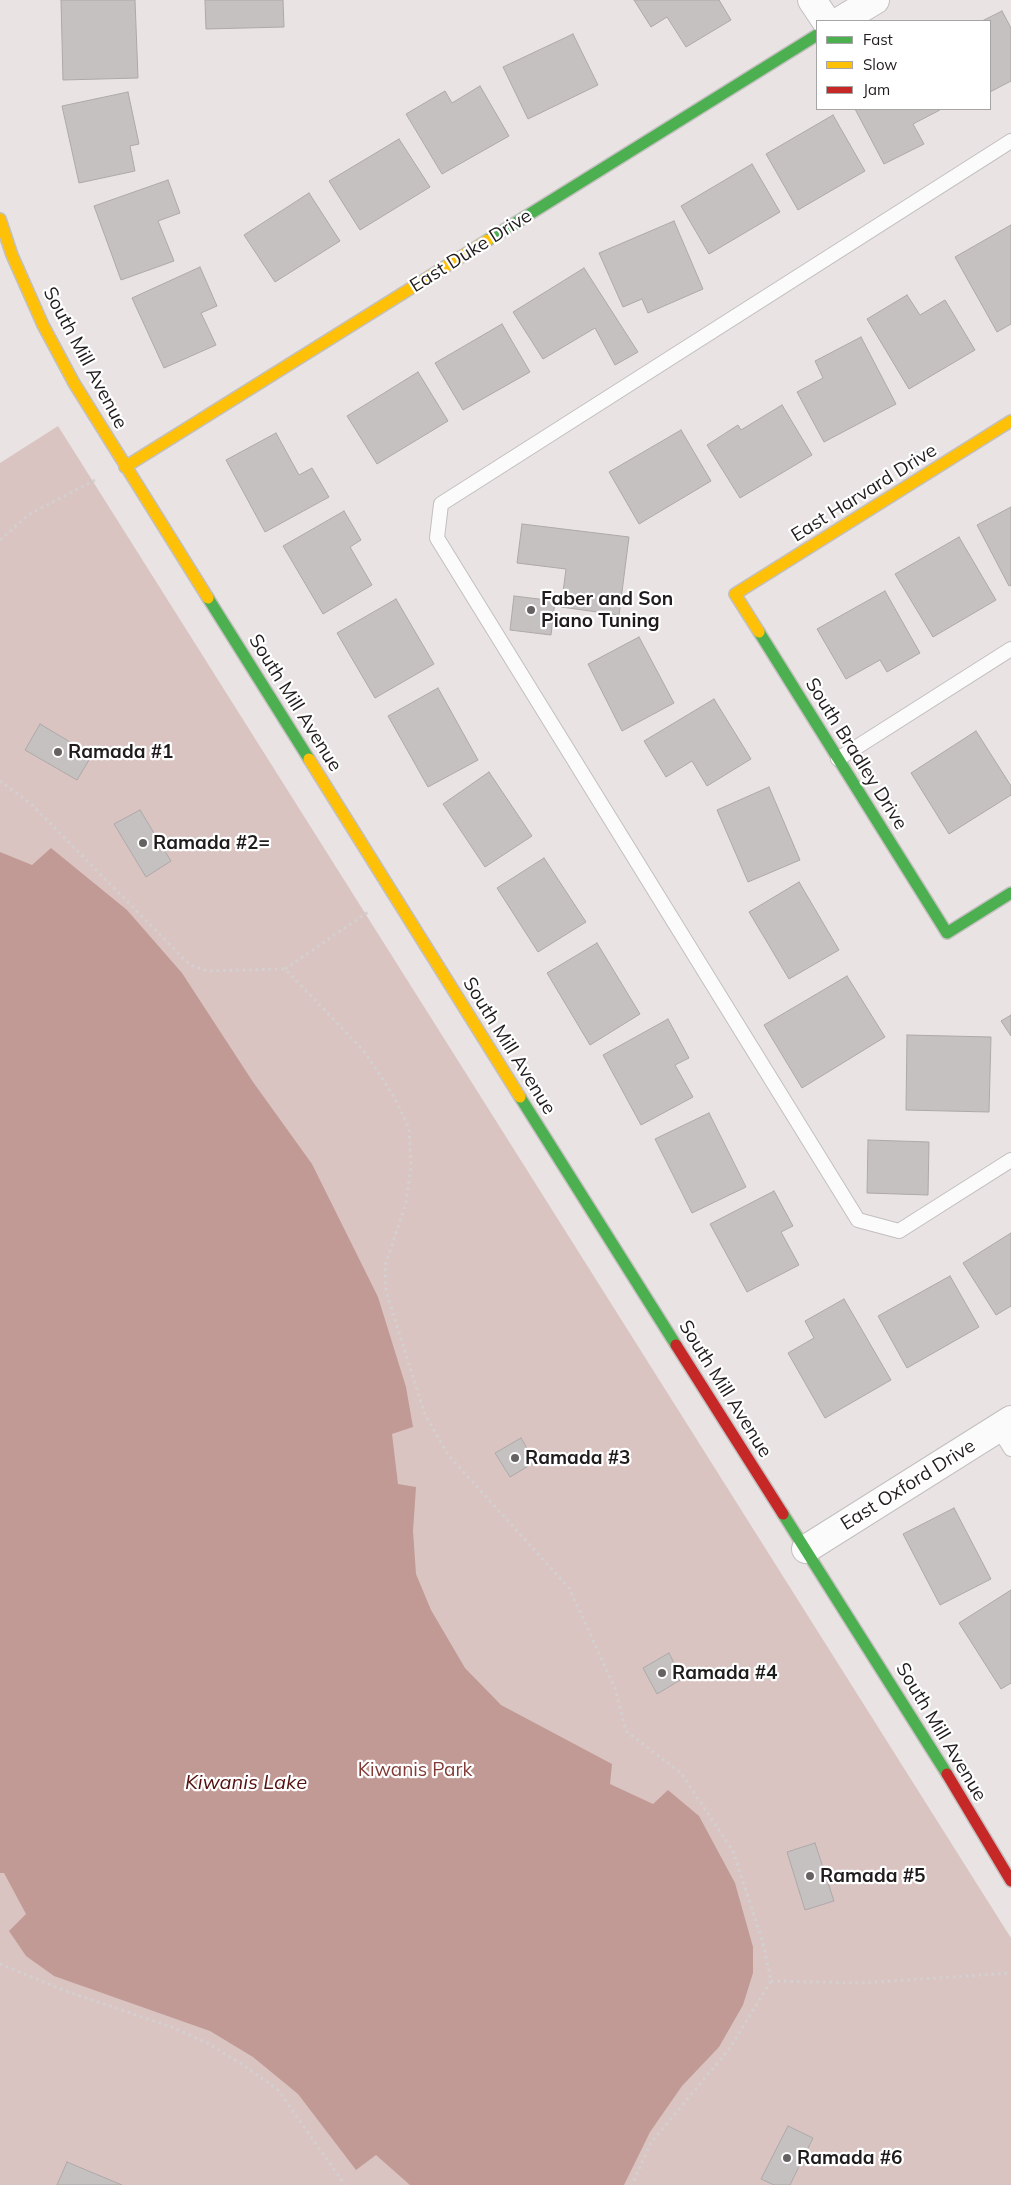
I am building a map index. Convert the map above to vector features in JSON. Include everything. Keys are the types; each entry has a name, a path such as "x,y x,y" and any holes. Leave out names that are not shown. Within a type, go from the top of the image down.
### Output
{"street":[{"path":"812,0 825,20"},
{"path":"842,20 875,0"},
{"name":"East Duke Drive","path":"125,467 816,36"},
{"name":"South Mill Avenue","path":"0,219 6,257 74,383 125,467 295,734 392,893 918,1726 1011,1881"},
{"name":"East Harvard Drive","path":"736,594 1011,421"},
{"name":"South Bradley Drive","path":"736,594 947,933 1011,893"},
{"name":"East Oxford Drive","path":"806,1549 1007,1432"}],"lane":[{"path":"1011,140 441,504 437,538 858,1220 899,1231 1011,1160"},
{"path":"838,759 1011,650"}],"path":[{"path":"0,540 28,515 125,467"},
{"path":"0,781 30,803 190,965 207,971 285,969 392,893"},
{"path":"285,969 364,1051 393,1095 409,1128 411,1166 406,1202 385,1266 386,1291 425,1415 449,1456 569,1588 615,1688 626,1731 681,1772 733,1851 763,1943 771,1981 730,2048 650,2144 632,2185"},
{"path":"0,1964 66,1991 174,2028 207,2043 243,2065 278,2090 345,2185"},
{"path":"771,1981 861,1983 1011,1973"}],"green space":[{"name":"Kiwanis Park","path":"58,426 1011,1938 1011,2185 0,2185 0,463"}],"water":[{"name":"Kiwanis Lake","path":"51,848 127,910 182,973 253,1082 312,1164 378,1297 406,1387 413,1427 392,1434 398,1484 416,1487 413,1531 416,1574 431,1610 465,1668 501,1705 612,1764 610,1784 653,1804 668,1790 699,1816 735,1883 753,1947 753,1973 743,2005 719,2047 682,2086 650,2132 624,2185 410,2185 376,2155 356,2170 298,2094 253,2057 210,2031 54,1976 26,1956 9,1931 26,1914 4,1873 0,1873 0,852 32,865"}],"building":[{"path":"61,0 135,0 138,78 63,80"},
{"path":"205,0 283,0 284,27 206,29"},
{"path":"634,0 719,0 731,20 686,47 667,17 651,27"},
{"path":"1002,11 1011,28 1011,81 991,91 991,20 984,20"},
{"path":"573,34 598,85 528,119 503,67"},
{"path":"480,86 509,136 442,174 406,114 445,91 452,103"},
{"path":"128,92 139,144 130,146 135,171 79,183 62,106"},
{"path":"856,110 940,110 913,124 924,144 884,164"},
{"path":"833,115 865,171 798,210 766,154"},
{"path":"399,139 430,187 360,230 329,181"},
{"path":"752,164 780,212 709,254 681,206"},
{"path":"168,180 180,213 158,221 174,261 121,280 94,206"},
{"path":"309,193 340,241 275,282 244,235"},
{"path":"674,221 703,289 648,313 642,299 623,307 599,253"},
{"path":"1011,225 1011,324 997,332 955,257"},
{"path":"200,267 217,306 201,313 216,345 164,368 132,298"},
{"path":"584,268 638,352 615,365 595,328 543,359 513,312"},
{"path":"907,295 920,315 945,300 975,350 909,389 867,319"},
{"path":"502,324 530,372 463,410 435,363"},
{"path":"861,337 896,404 824,442 797,392 823,378 815,361"},
{"path":"418,372 448,421 377,464 347,416"},
{"path":"782,405 812,455 740,498 707,445 738,425 741,430"},
{"path":"681,430 711,481 639,524 609,472"},
{"path":"276,433 299,475 312,468 329,497 265,532 226,460"},
{"path":"1011,507 1011,585 1009,586 977,525"},
{"path":"344,511 361,540 350,547 372,585 323,614 283,546"},
{"path":"522,524 629,537 619,615 561,607 566,569 517,563"},
{"path":"959,537 996,600 933,637 895,574"},
{"path":"885,591 920,653 887,672 880,660 846,679 817,629"},
{"path":"514,596 555,601 551,635 510,630"},
{"path":"396,599 434,664 375,698 337,633"},
{"path":"639,637 674,703 622,731 588,664"},
{"path":"438,688 478,760 428,787 388,716"},
{"path":"714,699 751,759 707,786 692,761 666,777 644,741"},
{"name":"Ramada #1","path":"40,724 92,755 77,780 25,750"},
{"path":"976,731 1011,786 1011,795 949,834 911,773"},
{"path":"489,772 532,836 485,867 443,804"},
{"path":"769,787 800,860 748,882 717,810"},
{"name":"Ramada #2=","path":"140,810 171,861 146,877 114,824"},
{"path":"544,858 586,922 538,952 497,888"},
{"path":"799,882 839,950 789,979 749,912"},
{"path":"597,943 640,1014 590,1045 547,973"},
{"path":"847,976 885,1037 802,1088 764,1025"},
{"path":"1011,1015 1011,1036 1001,1021"},
{"path":"668,1019 689,1058 675,1065 693,1097 641,1125 603,1055"},
{"path":"907,1035 991,1037 989,1112 906,1110"},
{"path":"709,1113 746,1187 692,1213 655,1139"},
{"path":"868,1140 929,1142 928,1195 867,1193"},
{"path":"774,1191 793,1226 781,1232 799,1265 747,1292 710,1224"},
{"path":"1011,1233 1011,1306 996,1315 963,1263"},
{"path":"950,1276 979,1327 907,1368 878,1316"},
{"path":"844,1299 891,1380 825,1418 788,1353 814,1338 805,1321"},
{"name":"Ramada #3","path":"521,1438 535,1462 510,1477 495,1453"},
{"path":"954,1508 991,1579 940,1605 903,1534"},
{"path":"1011,1590 1011,1683 1001,1689 959,1623"},
{"name":"Ramada #4","path":"669,1653 682,1679 657,1694 643,1668"},
{"name":"Ramada #5","path":"815,1843 834,1901 805,1910 787,1852"},
{"name":"Ramada #6","path":"788,2126 813,2138 790,2185 774,2185 761,2179"},
{"path":"67,2162 122,2185 57,2185"}],"traffic: fast":[{"path":"488,240 816,36"},
{"path":"208,598 309,759"},
{"path":"759,632 947,933 1011,893"},
{"path":"520,1097 676,1345"},
{"path":"783,1514 947,1774"}],"traffic: slow":[{"path":"0,219 12,255 43,325 74,383 208,598"},
{"path":"125,467 488,240"},
{"path":"759,632 735,594 1011,421"},
{"path":"309,759 520,1097"}],"traffic: jam":[{"path":"676,1345 783,1514"},
{"path":"947,1774 1011,1881"}],"place":[{"name":"Faber and Son Piano Tuning","path":"531,610"},
{"name":"Ramada #1","path":"58,752"},
{"name":"Ramada #2=","path":"143,843"},
{"name":"Ramada #3","path":"515,1458"},
{"name":"Ramada #4","path":"662,1673"},
{"name":"Ramada #5","path":"810,1876"},
{"name":"Ramada #6","path":"787,2158"}]}
